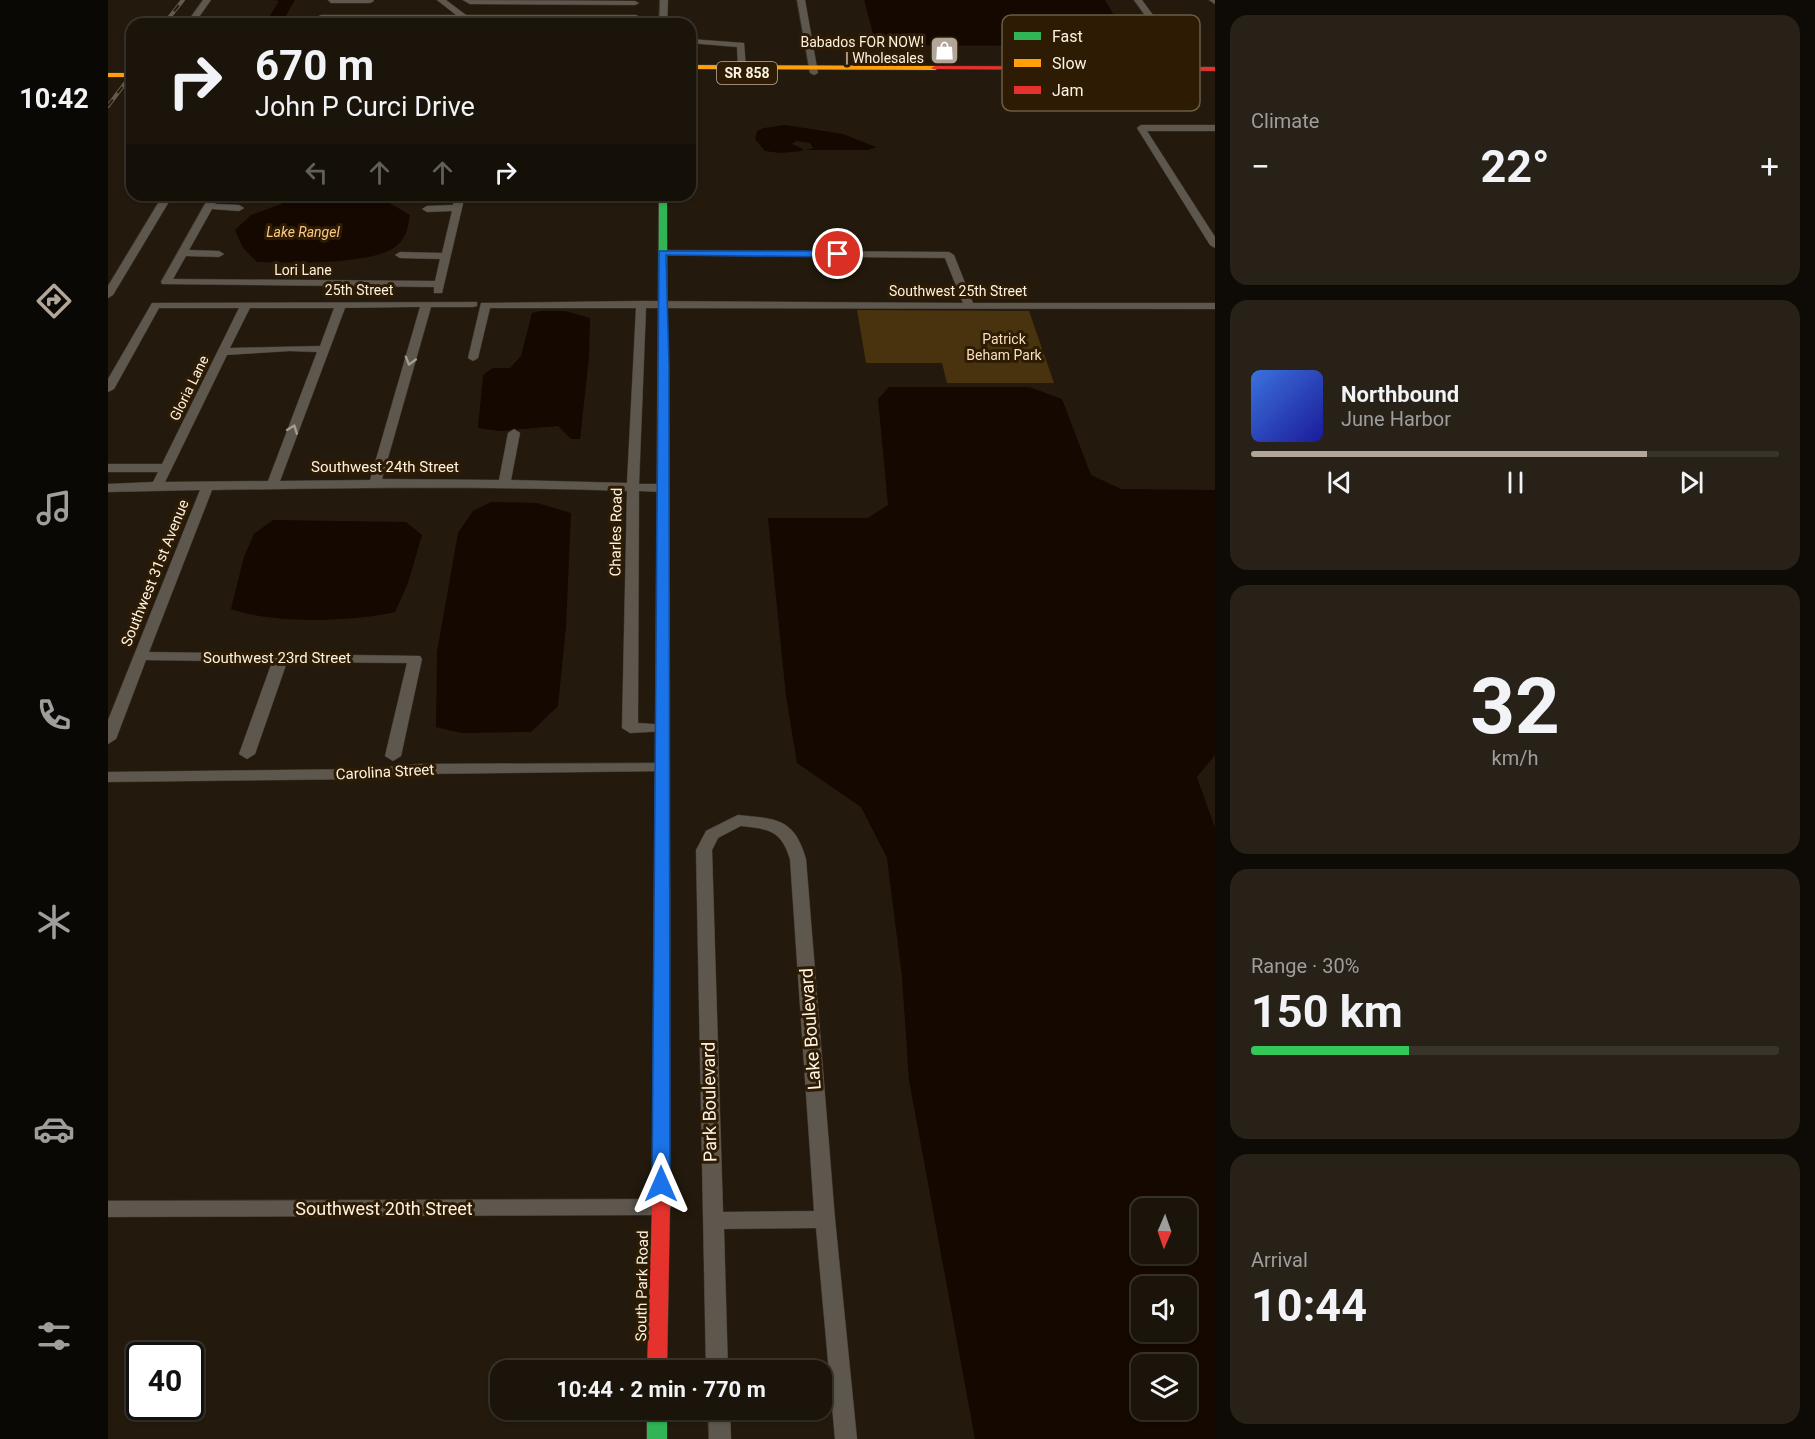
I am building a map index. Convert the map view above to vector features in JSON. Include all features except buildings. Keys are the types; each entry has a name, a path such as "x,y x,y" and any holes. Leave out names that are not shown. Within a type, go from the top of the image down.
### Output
{"street":[{"path":"194,18 207,0"},
{"path":"320,18 331,0 370,1"},
{"path":"441,0 466,18"},
{"path":"467,0 470,2 635,2 635,18"},
{"path":"663,0 663,18"},
{"path":"793,0 798,36"},
{"path":"801,0 809,47 805,64"},
{"path":"1138,0 1149,15"},
{"path":"390,18 461,16 531,18"},
{"path":"696,41 741,45 742,68"},
{"path":"805,64 809,47"},
{"path":"108,63 126,63"},
{"name":"SR 858","path":"696,67 742,68 805,64 1002,71"},
{"name":"SR 858","path":"696,73 805,64 886,73 994,71"},
{"path":"994,71 1002,70"},
{"name":"SR 858","path":"1200,74 1215,74"},
{"path":"108,75 126,75"},
{"path":"1213,239 1141,128 1215,128"},
{"path":"108,295 164,201"},
{"path":"212,201 183,253 219,254"},
{"path":"375,483 439,284 459,201"},
{"name":"South Park Road","path":"657,1360 661,1207 663,201"},
{"path":"209,206 239,208"},
{"path":"427,209 457,208"},
{"name":"Lori Lane","path":"183,253 166,282 439,284"},
{"path":"662,253 948,255 970,307"},
{"path":"400,255 445,256"},
{"path":"262,283 268,271"},
{"name":"25th Street","path":"108,389 156,305 473,304"},
{"name":"Charles Road","path":"641,304 633,487 630,728 662,728"},
{"name":"Gloria Lane","path":"158,484 246,305"},
{"name":"Southwest 25th Street","path":"473,358 485,305 1215,306"},
{"path":"273,484 340,306"},
{"path":"223,352 324,348"},
{"path":"504,485 514,433"},
{"path":"108,468 166,468"},
{"name":"Southwest 24th Street","path":"108,488 158,484 207,487 375,483 662,488"},
{"name":"Southwest 31st Avenue","path":"108,739 207,487"},
{"name":"Southwest 23rd Street","path":"139,656 415,659 393,756"},
{"path":"247,754 281,658"},
{"name":"Carolina Street","path":"108,777 367,774 418,769 661,768"},
{"name":"Park Boulevard","path":"717,1360 704,850 712,835 738,820 772,824 792,839"},
{"name":"Lake Boulevard","path":"792,839 798,859 825,1219 846,1439"},
{"name":"Southwest 20th Street","path":"108,1209 661,1207"},
{"path":"712,1221 825,1219"},
{"path":"657,1420 657,1439"},
{"path":"719,1420 720,1439"}],"green space":[{"name":"Patrick Beham Park","path":"857,310 1029,311 1054,383 947,383 942,363 866,363"}],"water":[{"path":"273,0 295,0 284,18 269,18 279,1"},
{"path":"864,0 1105,0 1114,15 1002,15 1002,46 876,45"},
{"path":"785,125 843,134 876,147 868,150 806,150 813,148 810,143 796,141 792,144 803,149 801,151 780,153 765,151 755,139 757,131"},
{"name":"Lake Rangel","path":"289,201 386,201 410,215 404,237 399,244 383,253 349,260 288,263 257,262 243,248 235,230 251,215"},
{"path":"565,311 590,318 589,357 580,439 571,439 558,426 500,431 478,428 483,375 493,368 510,368 521,356 532,313"},
{"path":"889,387 1029,387 1062,399 1091,475 1121,489 1215,490 1215,755 1197,777 1215,828 1215,1439 975,1439 909,1080 902,977 887,858 861,807 797,763 786,696 768,518 868,518 888,505 878,399"},
{"path":"491,502 537,503 571,513 566,627 558,706 531,732 461,733 436,727 437,652 458,533 473,511"},
{"path":"273,520 406,522 422,535 408,583 395,612 357,618 313,620 268,617 231,609 244,557 254,534"}],"railway":[{"path":"169,18 183,0"},
{"path":"108,106 126,82"}],"traffic: fast":[{"path":"662,654 663,201"},
{"path":"657,1420 657,1439"}],"traffic: slow":[{"path":"696,67 935,68"},
{"path":"108,75 126,75"},
{"path":"662,654 662,889"}],"traffic: jam":[{"path":"935,68 1002,68"},
{"path":"1200,69 1215,69"},
{"path":"657,1360 661,1207 662,889"}],"place":[{"name":"Babados FOR NOW! | Wholesales","path":"945,50"}],"route":[{"path":"661,1184 664,365 662,253 838,254"}]}
